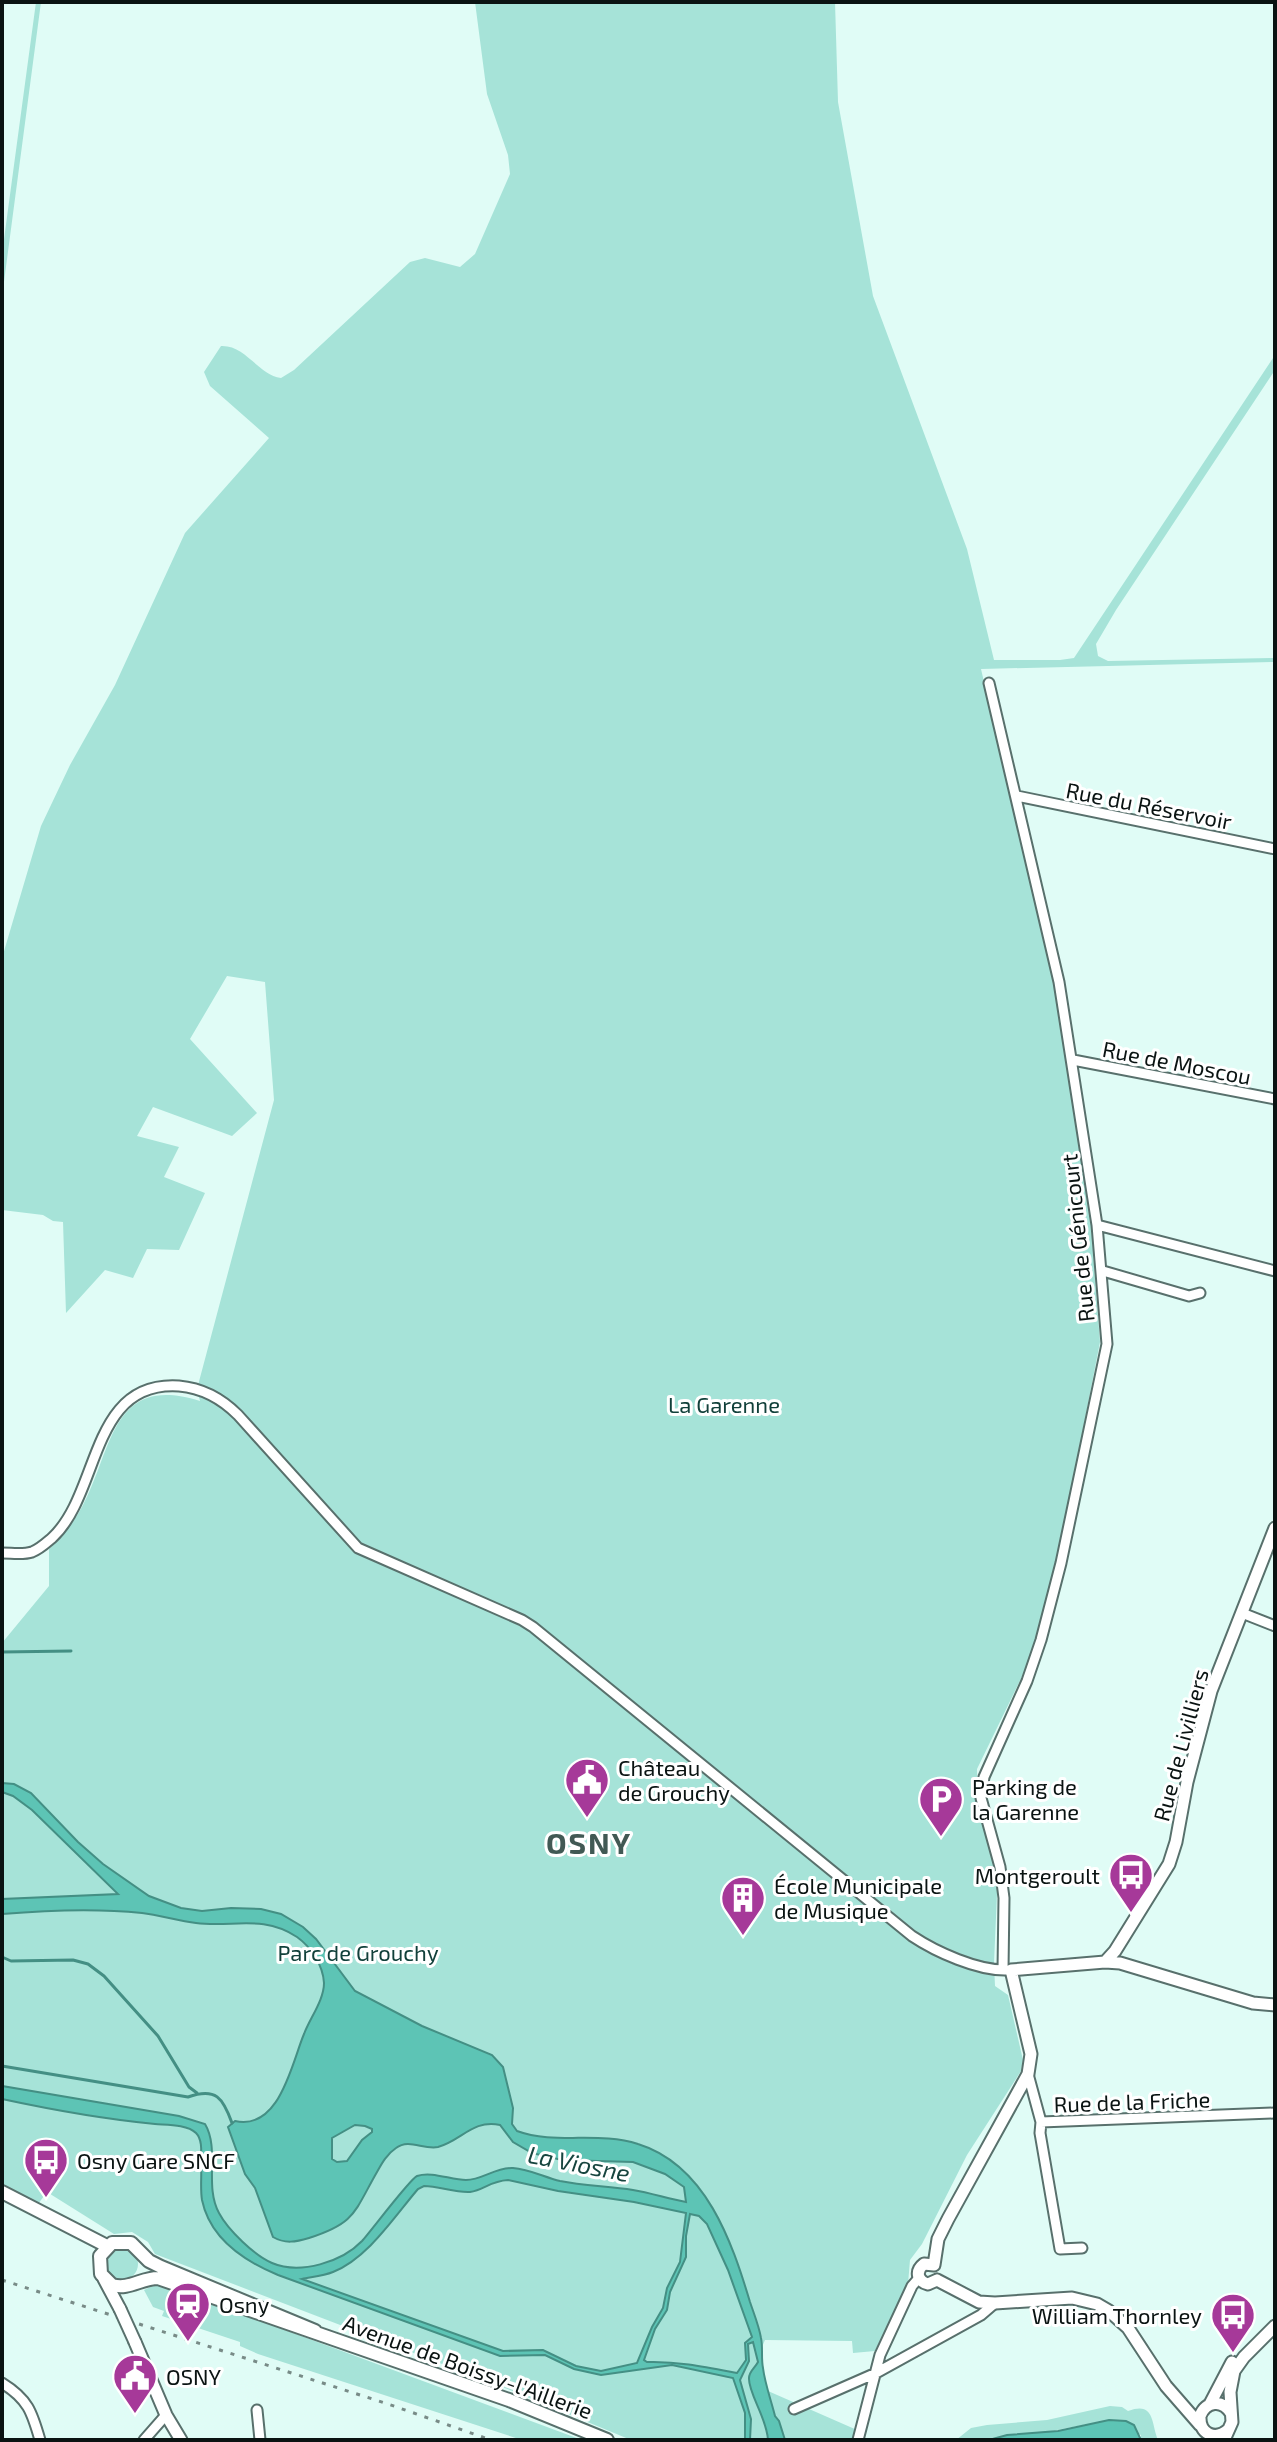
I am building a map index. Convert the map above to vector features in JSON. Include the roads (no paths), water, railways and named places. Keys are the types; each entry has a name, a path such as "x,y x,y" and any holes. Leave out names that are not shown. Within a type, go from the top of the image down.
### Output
{"main road":[{"path":"2,2192 107,2246"},
{"path":"119,2241 131,2243 161,2267 315,2331 158,2278 139,2280 123,2288 112,2285 104,2279 99,2262 107,2246 119,2241"},
{"path":"139,2280 145,2269 144,2256"},
{"name":"Avenue de Boissy-l'Aillerie","path":"315,2331 509,2400 607,2440"}],"street":[{"name":"Rue de Génicourt","path":"989,683 1059,982 1073,1060 1103,1271 1107,1344 1061,1563 1041,1640 1027,1681 984,1777 981,1798 1000,1867 1004,1898 1007,1970"},
{"name":"Rue du Réservoir","path":"1017,796 1275,849"},
{"name":"Rue de Moscou","path":"1073,1060 1275,1099"},
{"path":"1097,1225 1275,1271"},
{"path":"1103,1271 1189,1296 1200,1293"},
{"path":"2,1553 27,1554 39,1549 64,1526 105,1432 129,1399 161,1386 186,1387 211,1394 238,1415 358,1548 533,1627 912,1936 973,1964 1007,1970 1120,1963 1253,2003 1275,2005"},
{"name":"Rue de Livilliers","path":"1105,1962 1169,1864 1211,1691 1275,1528"},
{"path":"1242,1613 1275,1626"},
{"path":"934,2265 938,2239 1028,2074 1031,2054 1007,1970"},
{"name":"Rue de la Friche","path":"1028,2074 1041,2122 1275,2113"},
{"path":"1041,2122 1040,2133 1060,2249 1082,2248"},
{"path":"927,2263 934,2265 940,2274 937,2280 928,2284 919,2278 918,2272 927,2263"},
{"path":"858,2440 880,2355 912,2286 919,2278"},
{"path":"104,2279 166,2415 181,2440"},
{"path":"937,2280 979,2302 1072,2298 1097,2304 1128,2328 1166,2386 1205,2433 1217,2436 1226,2435 1232,2422 1230,2392 1234,2371 1275,2326"},
{"path":"120,2309 123,2288"},
{"path":"794,2409 876,2373 981,2315 995,2303"},
{"path":"1205,2433 1201,2413 1231,2363 1275,2317"},
{"path":"2,2383 25,2401 34,2417 40,2440"},
{"path":"1183,2404 1222,2404 1231,2413"},
{"path":"257,2410 260,2440"},
{"path":"144,2440 166,2415"}],"waterway":[{"path":"2,1652 71,1651"},
{"path":"2,1957 11,1961 73,1960 88,1964 104,1976 158,2036 189,2087 197,2093"},
{"path":"2,2066 188,2097 212,2094 222,2101 232,2123"}],"railway":[{"path":"2,2280 491,2440"}],"place":[{"name":"Château de Grouchy","path":"587,1819"},
{"name":"Parking de la Garenne","path":"941,1838"},
{"name":"Montgeroult","path":"1131,1914"},
{"name":"École Municipale de Musique","path":"743,1937"},
{"name":"Osny Gare SNCF","path":"46,2199"},
{"name":"Osny","path":"188,2343"},
{"name":"William Thornley","path":"1233,2354"},
{"name":"OSNY","path":"135,2415"}],"district":[{"name":"OSNY","path":"589,1842"}],"park label":[{"name":"La Garenne","path":"724,1404"},
{"name":"Parc de Grouchy","path":"358,1952"}],"water label":[{"name":"La Viosne","path":"579,2163"}]}
